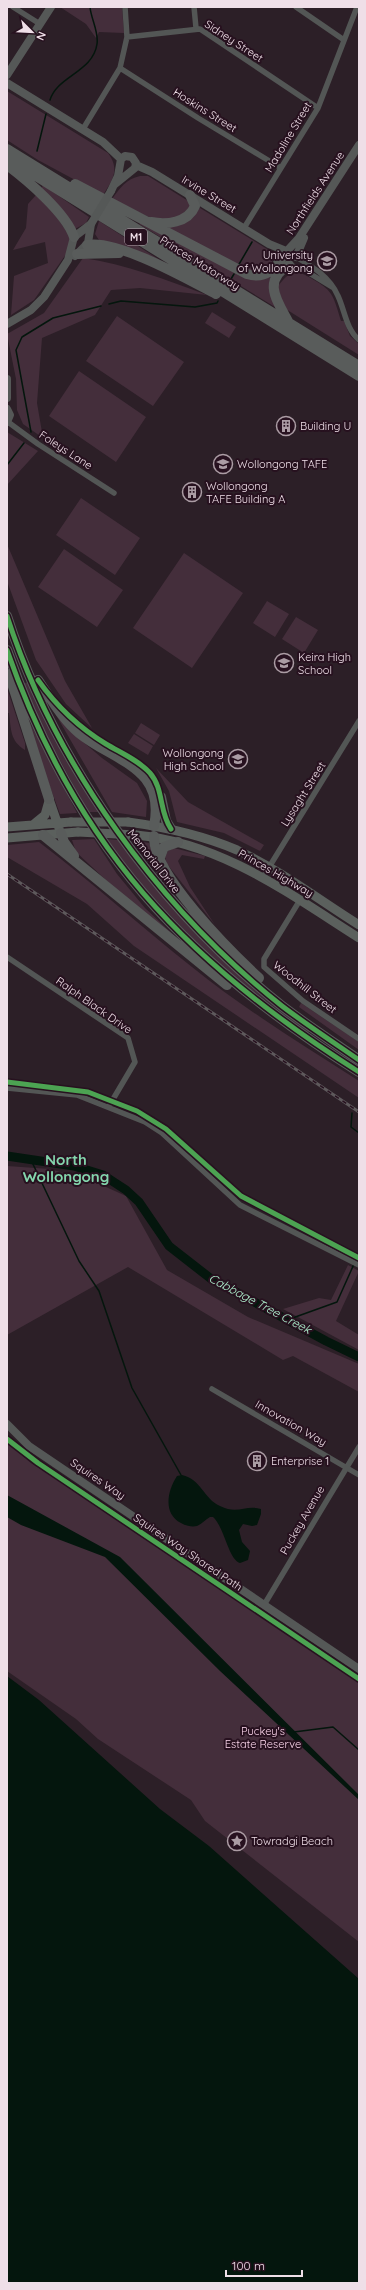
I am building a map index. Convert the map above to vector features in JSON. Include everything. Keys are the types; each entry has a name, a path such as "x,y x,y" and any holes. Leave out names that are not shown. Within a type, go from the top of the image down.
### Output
{"highway":[{"name":"Princes Motorway","path":"7,149 359,366"},
{"name":"Princes Motorway","path":"7,158 359,376"},
{"path":"7,165 28,181 55,209 76,236"},
{"path":"42,170 66,179 251,276 268,274 288,258"},
{"path":"143,220 166,224 181,219 194,209 195,204 190,195"},
{"path":"87,243 100,245 140,258 204,288 243,309 264,317"},
{"path":"76,254 118,253 140,258"},
{"path":"288,258 277,276 273,288 289,323"},
{"name":"Memorial Drive","path":"7,616 50,719 78,769 109,819 148,872 193,924 234,964 282,1006 359,1060"},
{"path":"17,643 38,680 61,710 67,721 80,734 137,770 147,779 154,791 157,802 154,826"},
{"path":"7,650 27,705 55,765 89,823 126,874 169,924 211,963 259,1003 325,1050"},
{"path":"7,664 13,688 49,799"},
{"path":"61,710 83,729 150,772 159,788 166,821 171,829"},
{"path":"61,834 64,842 87,871"},
{"path":"42,835 222,981 271,1018 359,1072"},
{"path":"154,836 154,848 159,860 201,917 244,963 340,1046"},
{"path":"159,860 164,847 178,842"}],"main road":[{"path":"7,75 51,7"},
{"path":"7,83 103,142 120,163 124,172 134,168"},
{"name":"Northfields Avenue","path":"288,258 299,238 359,145"},
{"name":"Northfields Avenue","path":"288,258 302,241 359,151"},
{"path":"8,323 31,310 41,301 64,268 87,243 91,224 113,188 134,168 134,158 129,156 120,163 113,188"},
{"name":"Irvine Street","path":"134,168 152,172 244,228 288,258"},
{"path":"64,268 70,256 76,236 91,224"},
{"path":"76,236 86,233 87,243"},
{"path":"76,236 78,246 87,243"},
{"path":"7,379 7,398"},
{"path":"7,409 10,415 7,422"},
{"path":"49,799 61,834"},
{"path":"32,825 45,816 49,799"},
{"name":"Princes Highway","path":"7,827 71,822 128,822 171,829 218,843 269,867 359,925"},
{"path":"154,826 154,836"},
{"name":"Princes Highway","path":"7,838 78,832 136,834 154,836 178,842 224,857 263,877 359,938"},
{"path":"304,902 316,897"},
{"name":"Squires Way","path":"7,1424 40,1454 359,1669"}],"street":[{"path":"13,7 40,24"},
{"path":"83,129 120,68 127,37 125,7"},
{"path":"194,7 196,28"},
{"path":"296,7 344,40"},
{"name":"Madoline Street","path":"244,228 318,108 357,7"},
{"name":"Sidney Street","path":"127,37 196,28 200,29 318,108"},
{"name":"Hoskins Street","path":"120,68 198,118 282,168"},
{"path":"288,258 304,270 334,288"},
{"path":"288,258 324,276 339,297 351,332 359,340"},
{"name":"Foleys Lane","path":"7,422 114,493"},
{"name":"Lysaght Street","path":"263,877 359,721"},
{"name":"Woodhill Street","path":"304,902 264,960 264,968 303,1001 359,1039"},
{"name":"Ralph Black Drive","path":"7,957 128,1038 135,1062 109,1106"},
{"path":"7,1088 77,1095 131,1115 154,1127 240,1205 358,1265"},
{"name":"Innovation Way","path":"212,1389 359,1475"},
{"name":"Puckey Avenue","path":"264,1605 359,1447"}],"green space":[{"path":"60,7 122,7 124,33 99,32 96,38 86,24"},
{"path":"7,91 108,153 114,164 114,174 103,195 38,160 7,140"},
{"path":"140,176 148,176 193,204 177,219 153,219 112,199 127,182"},
{"path":"43,185 89,217 86,223 75,229 41,189"},
{"path":"36,195 55,214 70,237 69,250 34,300 11,315 14,276 48,263 45,242 13,250 26,228 28,204"},
{"path":"200,208 267,249 274,257 271,264 267,268 254,273 166,228 190,217"},
{"path":"99,221 166,264 99,240 95,234"},
{"path":"142,222 241,275 276,274 278,286 290,274 298,273 308,276 326,288 331,294 336,304 341,321 344,321 350,336 359,344 359,355 281,306 280,310 139,224"},
{"path":"83,258 130,268 207,295 140,288 111,290 95,315 42,338 37,403 43,438 23,424 17,410 16,379 7,334 44,313"},
{"path":"212,312 236,327 229,338 205,323"},
{"path":"117,316 184,362 153,406 86,361"},
{"path":"79,371 146,417 116,462 49,416"},
{"path":"7,432 38,451 7,485"},
{"path":"81,498 140,538 115,575 56,535"},
{"path":"7,544 65,681 92,728 66,704 36,660 7,581"},
{"path":"64,549 123,590 97,627 38,587"},
{"path":"184,553 243,593 192,668 133,628"},
{"path":"267,601 289,614 275,637 253,623"},
{"path":"296,617 318,630 304,653 282,639"},
{"path":"30,681 100,812 88,812 45,733 23,684"},
{"path":"7,688 25,743 25,750 16,743 12,734 9,713 7,713"},
{"path":"18,700 77,813 60,814"},
{"path":"52,708 75,735 102,758 137,783 147,801 146,817 112,812"},
{"path":"141,723 160,735 154,745 135,733"},
{"path":"134,734 153,746 148,755 128,743"},
{"path":"156,768 188,802 264,845 260,851 224,833 177,822 169,791"},
{"path":"94,839 117,874 145,908 181,942 138,910 76,852 72,840"},
{"path":"105,839 119,840 194,932 225,961 310,1030 308,1033 211,959 139,882"},
{"path":"131,840 149,843 156,861 209,929 165,884"},
{"path":"39,842 232,997 359,1081 359,1098 134,946 87,904 7,857 7,845"},
{"path":"174,848 205,856 204,859 182,855 178,861 190,887 215,925 167,864 165,857 168,851"},
{"path":"301,1003 359,1042 359,1050 299,1007"},
{"path":"7,1166 50,1169 97,1183 126,1196 167,1270 248,1317 359,1364 359,1392 293,1356 283,1360 128,1267 7,1335"},
{"path":"348,1265 359,1271 336,1321 359,1335 359,1350 283,1309 319,1298 331,1300"},
{"name":"Puckey's Estate Reserve","path":"7,1435 23,1456 31,1463 88,1499 359,1682 359,1942 205,1821 191,1800 98,1739 76,1719 7,1671"}],"shaded area":[{"path":"182,1475 194,1481 210,1499 226,1509 261,1509 261,1514 257,1525 252,1526 243,1524 239,1530 242,1542 250,1551 248,1560 240,1563 232,1556 221,1528 213,1517 210,1517 199,1525 189,1526 175,1519 171,1514 168,1502 169,1495 177,1476"},
{"path":"7,1495 120,1557 359,1795 359,1800 220,1671 105,1557 21,1525 7,1517"},
{"path":"7,1676 39,1700 160,1809 209,1846 359,1979 359,2283 7,2283"}],"waterway":[{"path":"50,100 60,85 82,68 94,53 97,39 90,7"},
{"path":"37,151 46,114"},
{"path":"238,266 252,242"},
{"path":"231,279 234,274"},
{"path":"109,304 121,301 195,307 217,303 218,301"},
{"path":"31,432 16,350 22,337 53,318 101,306"},
{"path":"7,465 24,443"},
{"path":"352,1113 351,1127 359,1133"},
{"name":"Cabbage Tree Creek","path":"7,1156 74,1166 103,1175 126,1190 139,1202 169,1246 210,1278 326,1341 359,1357"},
{"path":"31,1160 79,1261 99,1291 132,1388 181,1475"},
{"path":"356,1261 359,1254"},
{"path":"287,1320 337,1302 354,1264"},
{"path":"294,1732 333,1727 359,1750"}],"railway":[{"path":"7,874 359,1112"}],"cycle path":[{"path":"7,616 28,672 53,726 83,779 117,830 154,879 194,925 237,968 282,1006 359,1060"},
{"path":"7,650 35,720 66,783 103,841 144,894 190,942 241,988 297,1031 359,1072"},
{"path":"38,680 60,708 86,731 135,760 150,773 158,786 167,822 171,829"},
{"path":"7,1082 88,1092 137,1111 166,1129 241,1196 359,1258"},
{"name":"Squires Way Shared Path","path":"7,1439 38,1463 359,1679"}],"place":[{"name":"University of Wollongong","path":"327,261"},
{"name":"Building U","path":"286,426"},
{"name":"Wollongong TAFE","path":"223,464"},
{"name":"Wollongong TAFE Building A","path":"192,492"},
{"name":"Keira High School","path":"284,663"},
{"name":"Wollongong High School","path":"238,759"},
{"name":"Enterprise 1","path":"257,1461"},
{"name":"Towradgi Beach","path":"237,1841"}],"district":[{"name":"North Wollongong","path":"66,1168"}]}
